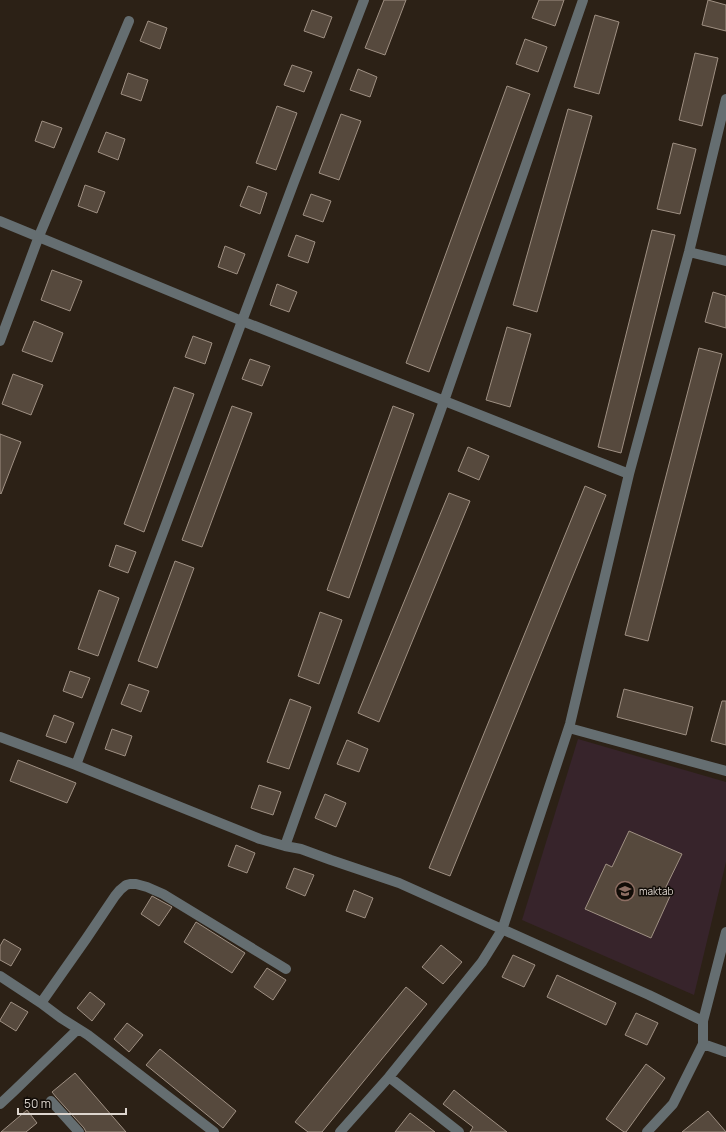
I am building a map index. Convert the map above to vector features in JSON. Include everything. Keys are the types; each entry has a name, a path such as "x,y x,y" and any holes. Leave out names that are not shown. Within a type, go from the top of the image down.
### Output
{"lane":[{"path":"76,765 294,182 364,0"},
{"path":"285,846 444,400 583,0"},
{"path":"0,341 39,236 129,21"},
{"path":"340,1132 389,1077 482,962 502,930 569,728 629,474 689,252 726,99"},
{"path":"0,221 242,321 629,474"},
{"path":"689,252 726,261"},
{"path":"569,728 726,771"},
{"path":"0,737 76,765 260,839 301,849 399,883 703,1021"},
{"path":"41,1003 115,896 126,885 130,884 141,885 163,894 286,969"},
{"path":"647,1132 673,1104 703,1044 703,1021 726,932"},
{"path":"0,976 78,1029 214,1132"},
{"path":"0,1104 78,1029"},
{"path":"703,1044 726,1052"},
{"path":"389,1077 459,1132"},
{"path":"51,1101 79,1132"}],"shaded area":[{"name":"maktab","path":"578,739 726,782 726,862 694,995 522,920"}],"building":[{"path":"384,0 406,0 385,55 365,48"},
{"path":"539,0 564,0 555,26 532,18"},
{"path":"708,0 726,5 726,31 702,25"},
{"path":"312,10 332,17 324,38 304,31"},
{"path":"595,15 619,22 599,94 574,87"},
{"path":"148,21 167,28 160,49 140,41"},
{"path":"525,39 547,47 538,72 516,64"},
{"path":"695,53 718,58 702,126 679,120"},
{"path":"292,65 312,72 304,92 284,85"},
{"path":"358,69 377,77 370,97 350,90"},
{"path":"128,73 148,80 141,101 121,94"},
{"path":"507,86 530,94 429,372 406,363"},
{"path":"277,106 297,113 276,170 256,163"},
{"path":"568,109 592,116 537,312 513,305"},
{"path":"341,114 361,121 339,180 319,173"},
{"path":"42,121 62,128 54,148 35,141"},
{"path":"106,132 125,139 118,160 98,152"},
{"path":"673,143 696,149 680,214 657,209"},
{"path":"85,185 105,192 97,213 78,206"},
{"path":"248,186 267,193 260,214 240,206"},
{"path":"311,194 331,201 323,222 303,215"},
{"path":"652,230 675,235 621,453 598,447"},
{"path":"296,235 315,242 308,263 288,256"},
{"path":"225,246 245,254 237,274 218,267"},
{"path":"52,270 82,281 70,311 41,300"},
{"path":"277,284 297,292 289,312 270,305"},
{"path":"713,292 726,296 726,328 705,322"},
{"path":"34,321 63,333 52,362 22,351"},
{"path":"507,327 531,334 510,407 486,400"},
{"path":"193,336 212,343 205,364 185,357"},
{"path":"699,348 722,354 648,641 625,635"},
{"path":"250,359 270,366 262,386 242,379"},
{"path":"13,374 43,385 31,415 2,404"},
{"path":"174,387 194,394 144,532 124,524"},
{"path":"232,406 252,413 202,547 182,540"},
{"path":"393,406 414,414 349,598 327,590"},
{"path":"0,434 21,442 1,494 0,493"},
{"path":"468,447 489,456 479,480 458,471"},
{"path":"585,486 606,495 450,876 429,868"},
{"path":"449,493 470,501 379,722 358,713"},
{"path":"116,545 136,552 128,573 109,566"},
{"path":"175,561 194,568 157,668 138,661"},
{"path":"99,590 119,598 98,656 78,649"},
{"path":"320,612 342,620 319,684 298,676"},
{"path":"70,671 90,678 82,698 63,691"},
{"path":"129,684 149,691 141,712 121,704"},
{"path":"624,689 693,707 686,735 617,717"},
{"path":"290,699 311,707 289,769 267,762"},
{"path":"722,701 726,701 726,745 711,741"},
{"path":"54,715 74,723 66,743 46,736"},
{"path":"112,729 132,736 125,756 105,749"},
{"path":"347,740 368,749 359,772 337,764"},
{"path":"18,760 76,783 67,803 10,781"},
{"path":"259,785 281,792 273,815 251,808"},
{"path":"325,794 346,803 336,827 315,818"},
{"path":"629,831 682,854 664,891 671,894 651,938 585,909 606,864 612,867"},
{"path":"236,845 255,853 247,873 228,866"},
{"path":"294,868 314,875 305,896 286,888"},
{"path":"354,890 373,898 365,918 346,911"},
{"path":"152,896 172,907 159,926 141,914"},
{"path":"196,922 245,953 232,973 184,942"},
{"path":"4,939 21,949 11,966 0,960 0,946"},
{"path":"441,945 462,962 443,984 422,967"},
{"path":"513,955 535,965 524,987 502,977"},
{"path":"267,968 286,980 273,1000 254,987"},
{"path":"557,975 616,1003 606,1025 547,997"},
{"path":"406,987 427,1004 322,1132 308,1132 295,1122"},
{"path":"90,992 105,1004 92,1021 77,1008"},
{"path":"11,1002 28,1012 16,1031 0,1021"},
{"path":"636,1013 658,1023 647,1045 625,1035"},
{"path":"127,1023 143,1035 129,1052 114,1039"},
{"path":"160,1049 236,1111 223,1128 146,1065"},
{"path":"646,1064 665,1078 626,1132 624,1132 606,1119"},
{"path":"75,1073 126,1132 86,1132 52,1092"},
{"path":"454,1090 507,1132 470,1132 473,1127 443,1104"},
{"path":"27,1110 37,1123 26,1132 1,1132"},
{"path":"708,1111 726,1132 682,1132"},
{"path":"410,1113 435,1132 395,1132"}],"place":[{"name":"maktab","path":"625,891"}]}
